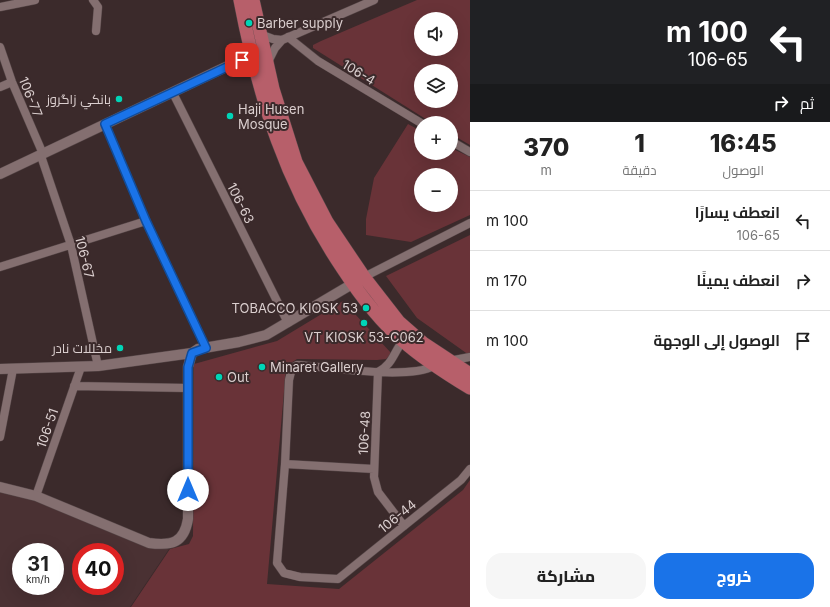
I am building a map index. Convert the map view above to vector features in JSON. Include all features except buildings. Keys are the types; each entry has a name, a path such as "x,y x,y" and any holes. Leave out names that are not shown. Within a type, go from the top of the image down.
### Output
{"main road":[{"path":"240,0 250,55 286,165 322,236 358,281 400,322 423,343 448,361 470,374"},
{"path":"253,0 267,65 296,162 358,281 379,317 403,341 434,366 470,388"}],"street":[{"path":"0,7 35,0"},
{"path":"93,0 98,7 96,31"},
{"path":"267,65 272,52 285,39 374,0"},
{"path":"260,34 273,39 285,39"},
{"name":"106-4","path":"285,39 318,61 414,119"},
{"name":"106-77","path":"0,47 12,82 42,155"},
{"path":"0,174 173,93 250,55"},
{"path":"0,87 12,82"},
{"name":"106-63","path":"173,93 288,323"},
{"path":"105,124 146,221 206,348"},
{"path":"458,145 470,152"},
{"name":"106-67","path":"42,155 71,245 98,366"},
{"path":"0,267 146,221"},
{"path":"0,369 98,366 192,353 206,348 266,335 358,281 470,223"},
{"path":"378,372 387,367 396,348 403,341"},
{"path":"0,487 36,496 149,543 160,545 181,539 186,530 188,519 188,367 192,353"},
{"path":"448,361 470,357"},
{"path":"374,469 285,464 289,380 292,368 302,366 378,372 426,370 434,366"},
{"name":"106-51","path":"36,496 81,367"},
{"path":"0,436 13,369"},
{"name":"106-48","path":"378,372 374,469 375,486 404,526"},
{"path":"74,386 188,388"},
{"name":"106-44","path":"285,464 277,563 284,574 300,577 338,579 461,480 470,469"}],"shaded area":[{"path":"417,0 470,0 470,145 458,138 458,116 421,116 313,48 313,45"},
{"path":"408,124 414,127 414,160 458,160 458,151 470,157 470,215 411,242 366,235 366,219 374,178"},
{"path":"470,235 469,355 417,318 386,276"},
{"path":"343,301 392,354 386,359 377,360 297,359 286,369 267,584 339,589 463,490 470,480 470,607 131,607 170,549 189,544 193,536 194,364 277,341"},
{"path":"0,490 20,493 153,547 169,549 130,607 0,607"}],"place":[{"name":"Barber supply","path":"249,23"},
{"name":"بانكي زاگروز","path":"119,99"},
{"name":"Haji Husen Mosque","path":"230,116"},
{"name":"TOBACCO KIOSK 53","path":"366,308"},
{"name":"VT KIOSK 53-C062","path":"364,323"},
{"name":"مخللات نادر","path":"120,348"},
{"name":"Minaret Gallery","path":"262,367"},
{"name":"Out","path":"219,377"}],"route":[{"path":"188,490 189,359 192,353 198,349 206,348 146,221 105,124 242,60"}]}
